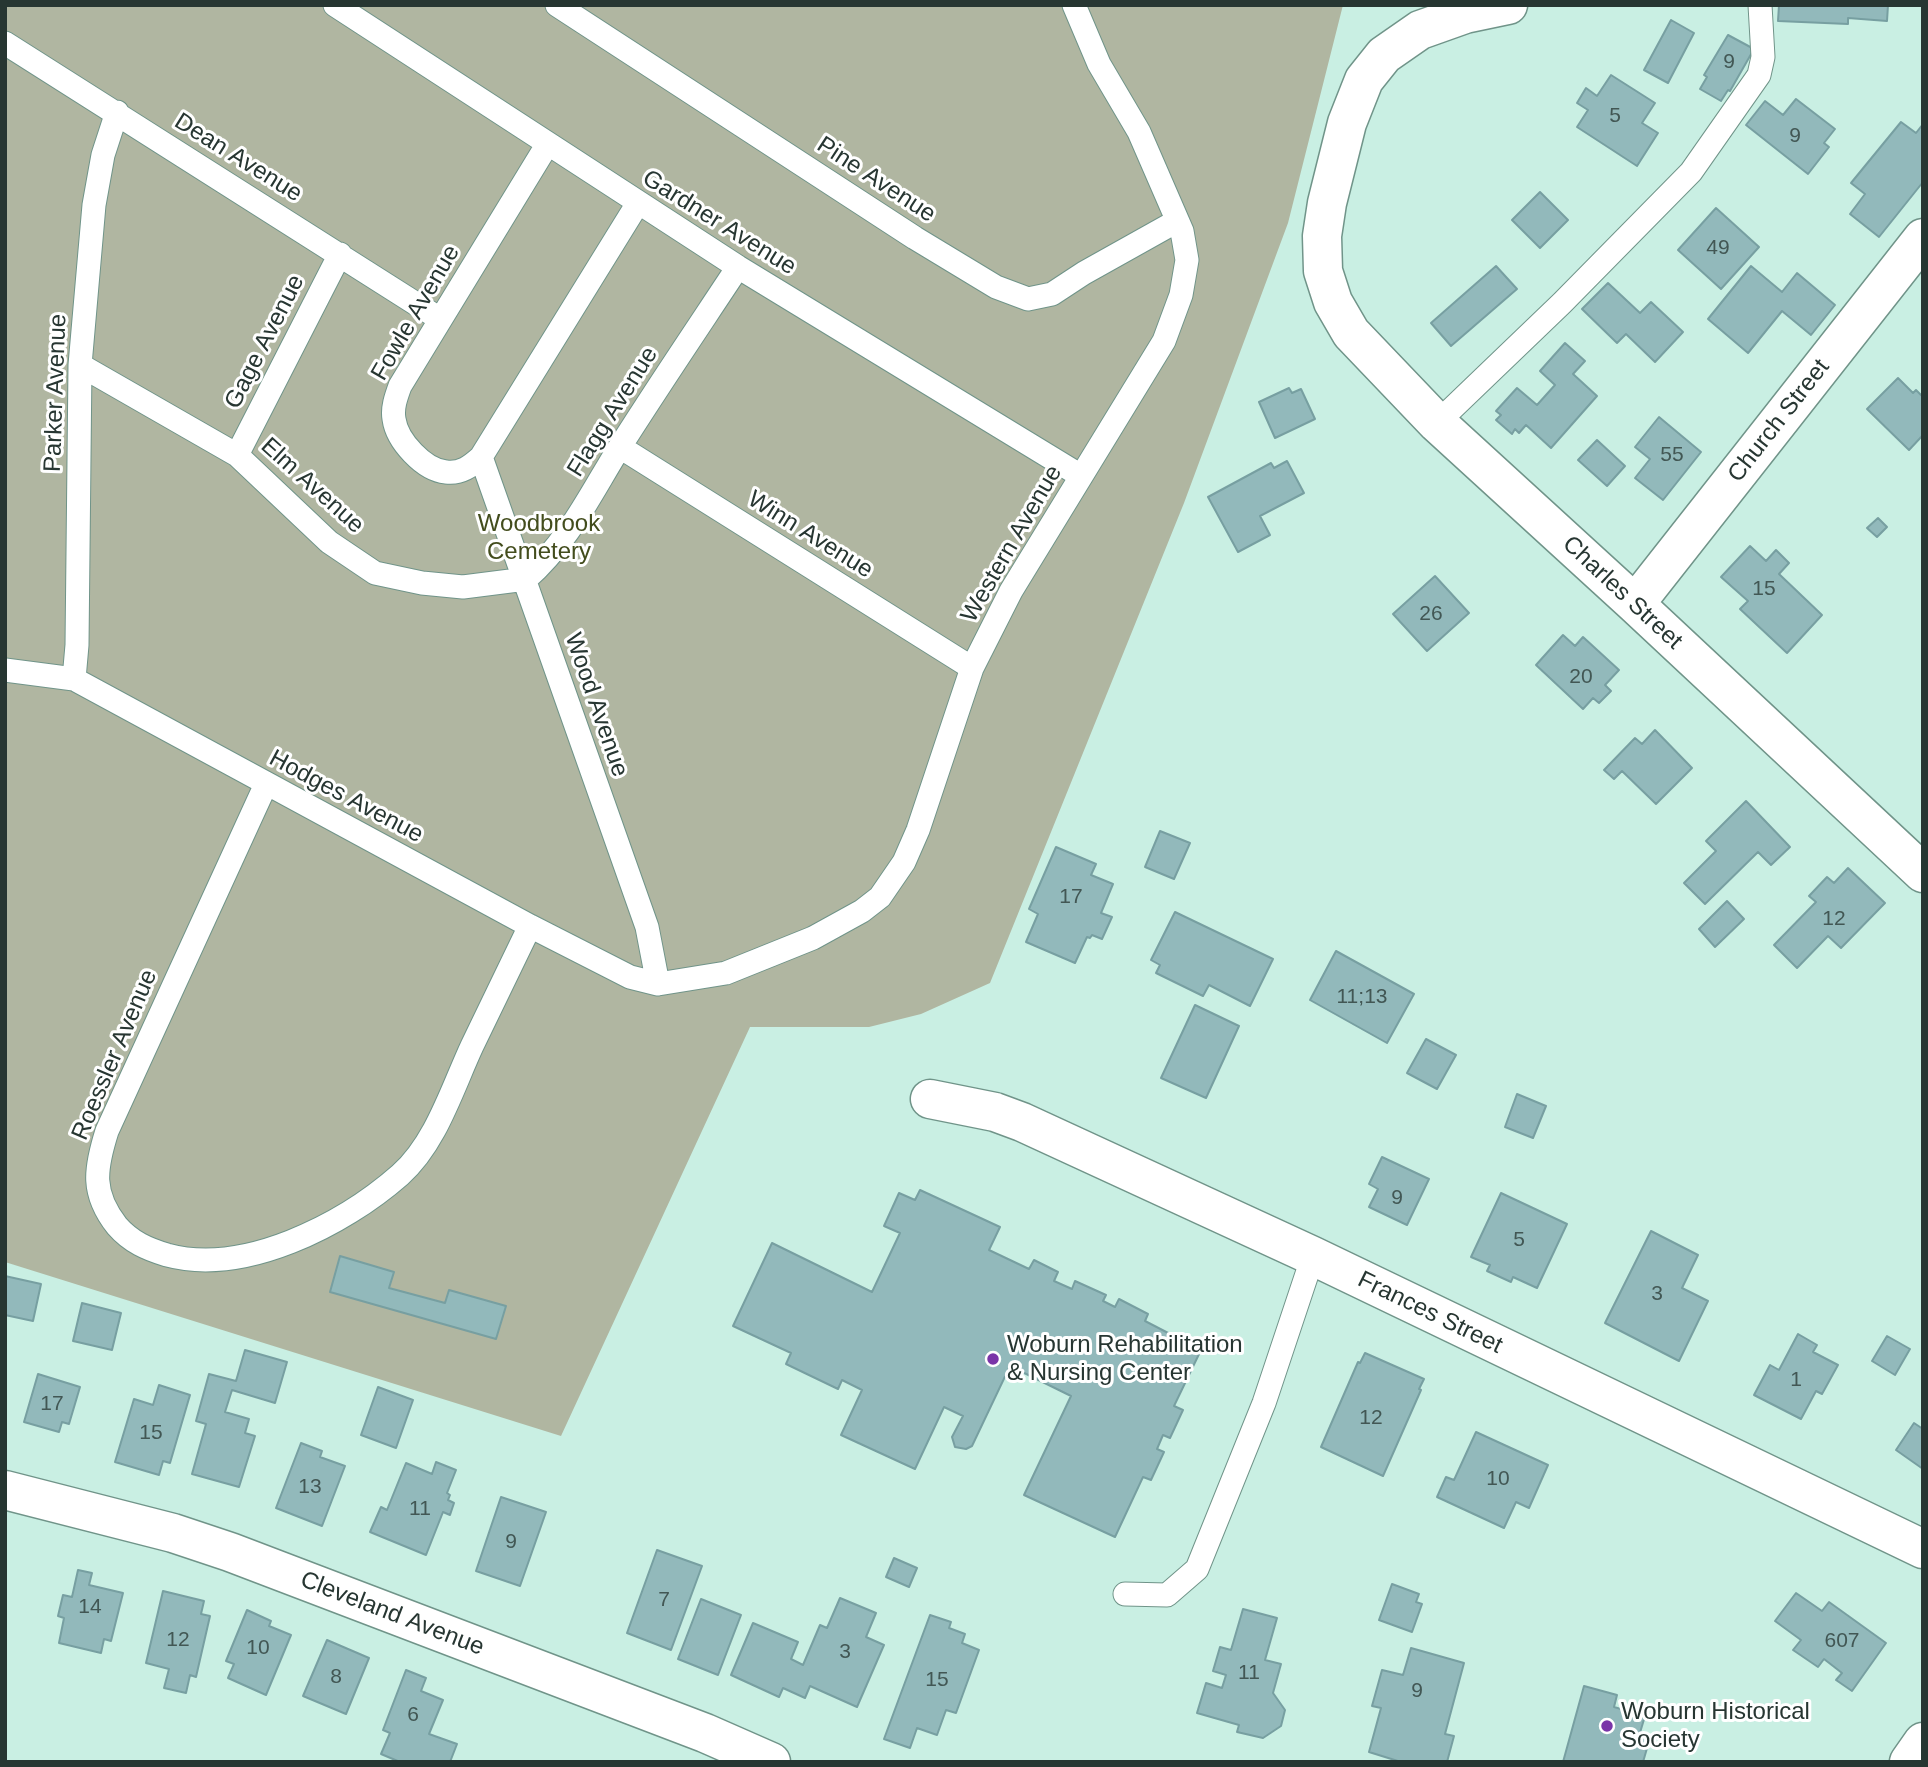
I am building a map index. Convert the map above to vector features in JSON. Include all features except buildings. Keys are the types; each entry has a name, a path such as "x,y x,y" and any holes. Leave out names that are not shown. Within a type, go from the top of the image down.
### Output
{"street":[{"name":"Charles Street","path":"1508,5 1465,14 1420,30 1384,55 1364,80 1347,123 1327,203 1322,236 1323,271 1333,302 1351,333 1437,423 1923,873"},
{"name":"Church Street","path":"1635,604 1915,265"},
{"name":"Frances Street","path":"930,1099 985,1110 1022,1122 1313,1256 1923,1549"},
{"name":"Cleveland Avenue","path":"5,1490 173,1533 230,1552 692,1728 771,1762"},
{"path":"1909,1762 1923,1742"}],"lane":[{"name":"Gardner Avenue","path":"335,5 738,267 1081,476"},
{"name":"Pine Avenue","path":"557,5 915,238 996,287 1028,299 1052,294 1177,221"},
{"name":"Western Avenue","path":"658,984 726,973 813,938 862,911 880,897 904,862 918,830 972,668 1011,591 1164,341 1181,295 1187,260 1182,231 1139,132 1099,64 1074,5"},
{"path":"1437,423 1562,303 1699,164 1759,75 1763,57 1760,5"},
{"name":"Dean Avenue","path":"5,43 440,319"},
{"name":"Parker Avenue","path":"74,679 77,645 80,365 94,205 103,155 117,112"},
{"name":"Fowle Avenue","path":"477,461 461,471 445,472 425,462 405,446 394,422 393,409 400,387 547,145"},
{"path":"477,461 638,203"},
{"name":"Gage Avenue","path":"237,455 340,254"},
{"name":"Flagg Avenue","path":"526,579 547,560 575,524 620,447 738,267"},
{"name":"Elm Avenue","path":"80,365 237,455 329,542 374,572 422,583 463,587 526,579"},
{"name":"Winn Avenue","path":"620,447 972,668"},
{"name":"Wood Avenue","path":"477,461 526,579 614,839 647,927 658,984"},
{"name":"Hodges Avenue","path":"5,670 74,679 530,926 630,978 658,984"},
{"name":"Roessler Avenue","path":"265,784 107,1131 100,1154 96,1171 104,1205 122,1231 148,1250 201,1260 226,1260 254,1254 301,1236 339,1217 402,1174 439,1120 530,926"},
{"path":"1125,1594 1167,1595 1197,1569 1264,1403 1313,1256"}],"green space":[{"name":"Woodbrook Cemetery","path":"5,5 1343,5 1288,223 1184,503 990,983 921,1014 869,1027 750,1027 561,1436 5,1262"}],"place":[{"name":"Woburn Rehabilitation & Nursing Center","path":"993,1359"},
{"name":"Woburn Historical Society","path":"1607,1726"}]}
